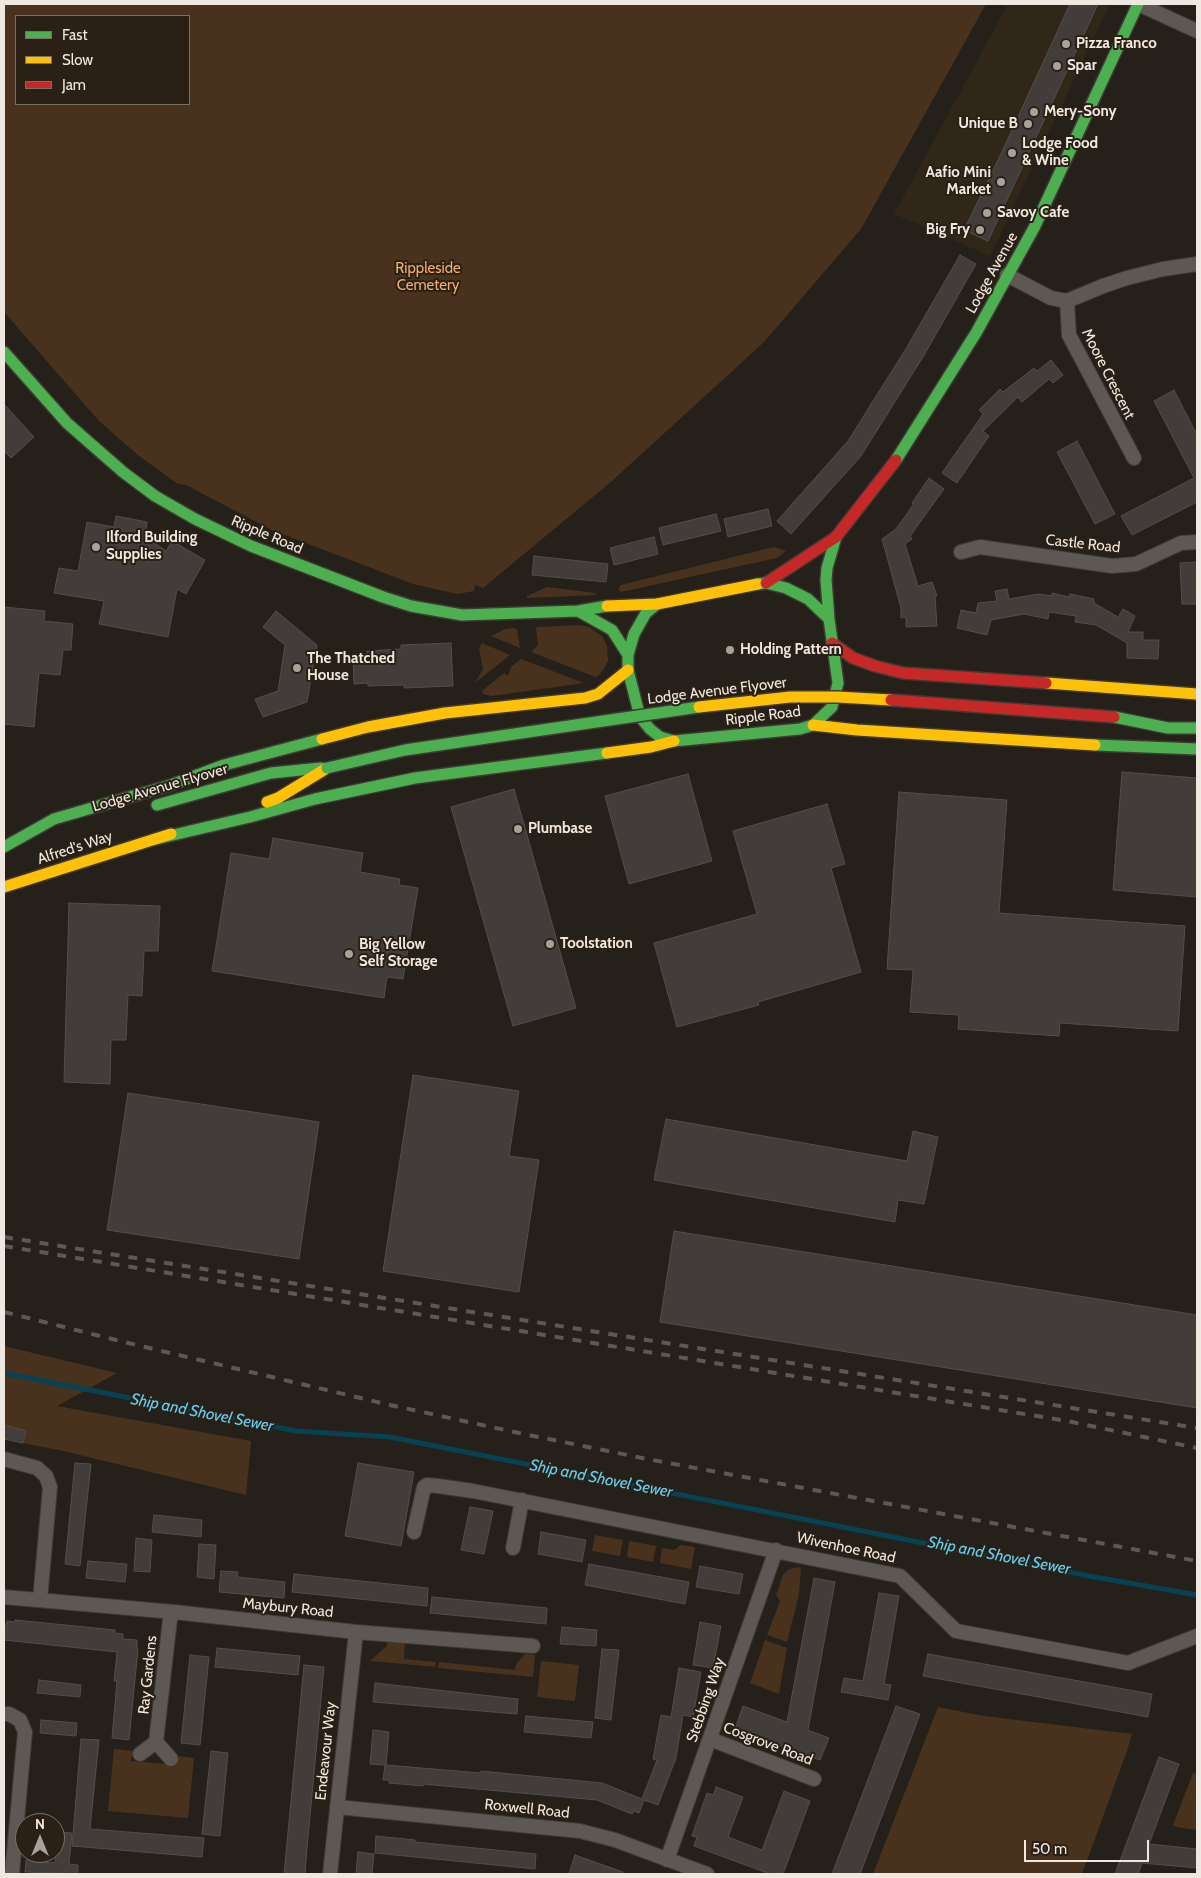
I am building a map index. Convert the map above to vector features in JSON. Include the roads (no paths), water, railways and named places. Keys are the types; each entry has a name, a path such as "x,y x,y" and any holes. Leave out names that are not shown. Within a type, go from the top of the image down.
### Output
{"main road":[{"name":"Lodge Avenue","path":"766,582 836,537 901,453 976,332 1035,226 1059,178 1138,4"},
{"name":"Ripple Road","path":"4,352 67,423 123,472 155,496 195,519 251,546 383,597 411,606 462,615 578,611 602,606 657,604 766,582 786,588 808,599 829,619 838,683 837,690 832,707 813,725 800,729 674,741 651,747 415,778 315,799 250,817 156,839"},
{"name":"Lodge Avenue","path":"829,619 827,568 836,537"},
{"path":"657,604 646,613 634,634 628,655 628,670 633,697 640,717 650,729 660,736 674,741"},
{"path":"578,611 612,630 628,655"},
{"path":"832,643 853,658 875,666 903,672 1197,694"},
{"path":"4,848 54,819 171,785 224,765 368,727 445,713 585,698 598,694 628,670"},
{"name":"Lodge Avenue Flyover","path":"142,809 271,773 327,768 405,750 600,720 734,702 790,697 836,697 913,701 1114,717"},
{"path":"1114,717 1143,712"},
{"path":"1114,717 1168,728 1197,728"},
{"path":"813,725 850,730 1055,743 1197,749"},
{"name":"Lodge Avenue Flyover","path":"156,839 219,820 278,798 327,768"},
{"path":"4,848 50,836"},
{"name":"Alfred's Way","path":"4,887 156,839"}],"street":[{"path":"1138,4 1197,31"},
{"path":"1007,275 1051,298 1067,301 1127,278 1164,269 1197,264"},
{"name":"Moore Crescent","path":"1067,301 1069,335 1134,458"},
{"name":"Castle Road","path":"961,552 980,547 1112,566 1136,564 1181,543 1197,542"},
{"path":"4,1459 37,1468 46,1476 50,1487 40,1600"},
{"name":"Wivenhoe Road","path":"414,1532 424,1487 427,1485 473,1491 900,1576 956,1632 1128,1663 1197,1636"},
{"path":"513,1548 522,1500"},
{"name":"Stebbing Way","path":"667,1860 776,1550"},
{"name":"Maybury Road","path":"4,1597 174,1612 356,1632 533,1646"},
{"name":"Ray Gardens","path":"156,1742 170,1619 174,1612"},
{"name":"Endeavour Way","path":"330,1874 356,1632"},
{"path":"4,1714 9,1714 20,1720 25,1732 12,1874"},
{"name":"Cosgrove Road","path":"710,1739 814,1779"},
{"path":"140,1754 156,1742 171,1758"},
{"name":"Roxwell Road","path":"337,1807 580,1831 615,1840 707,1874"}],"waterway":[{"name":"Ship and Shovel Sewer","path":"4,1373 296,1431 390,1437 1089,1576 1197,1595"}],"railway":[{"path":"4,1237 1197,1428"},
{"path":"4,1246 1067,1421 1197,1448"},
{"path":"4,1312 390,1405 519,1433 647,1459 1197,1561"}],"place":[{"name":"Pizza Franco","path":"1066,44"},
{"name":"Spar","path":"1057,66"},
{"name":"Mery-Sony","path":"1034,112"},
{"name":"Unique B","path":"1028,124"},
{"name":"Lodge Food & Wine","path":"1012,153"},
{"name":"Aafio Mini Market","path":"1001,182"},
{"name":"Savoy Cafe","path":"987,213"},
{"name":"Big Fry","path":"980,230"},
{"name":"Ilford Building Supplies","path":"96,547"},
{"name":"Holding Pattern","path":"730,650"},
{"name":"The Thatched House","path":"297,668"},
{"name":"Plumbase","path":"518,829"},
{"name":"Toolstation","path":"550,944"},
{"name":"Big Yellow Self Storage","path":"349,954"}],"park label":[{"name":"Rippleside Cemetery","path":"428,278"}]}
